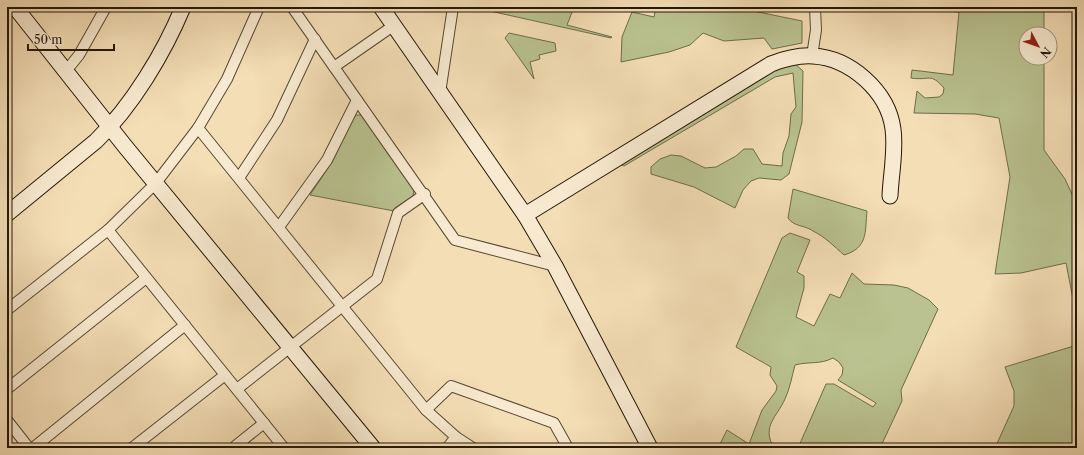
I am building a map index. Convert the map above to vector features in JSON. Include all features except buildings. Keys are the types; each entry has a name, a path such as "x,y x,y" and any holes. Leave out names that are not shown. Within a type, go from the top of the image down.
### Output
{"street":[{"path":"15,7 110,127 373,448"},
{"path":"7,214 96,141 110,127 143,80 183,7"},
{"path":"7,310 108,230 156,183 198,128 227,79 259,7"},
{"path":"292,7 456,240 555,266"},
{"path":"380,7 525,215 555,266 650,448"},
{"path":"440,93 454,7"},
{"path":"812,56 816,30 815,7"},
{"path":"66,71 79,55 105,8"},
{"path":"334,67 393,26"},
{"path":"239,178 277,120 314,39"},
{"path":"525,215 771,64 785,59 812,56 828,58 850,67 870,84 885,105 893,128 894,146 890,196"},
{"path":"279,227 327,160 357,100"},
{"path":"198,128 426,410 456,437 473,448"},
{"path":"237,390 290,346 377,279 398,213 424,194"},
{"path":"108,230 284,448"},
{"path":"7,389 146,278"},
{"path":"33,448 185,325"},
{"path":"132,448 225,375"},
{"path":"426,410 451,386 554,422 568,448"},
{"path":"7,420 29,448"},
{"path":"233,448 264,423"},
{"path":"446,448 456,437"}],"green space":[{"path":"472,7 574,7 567,25 612,37 611,38"},
{"path":"656,7 734,7 802,21 802,43 772,49 764,38 724,41 703,33 690,45 669,52 621,62 622,37 632,12 654,17"},
{"path":"924,7 1044,7 1044,26 1018,26 1018,66 1044,66 1044,150 1065,179 1077,205 1077,307 1073,299 1066,263 1021,273 995,274 1010,177 999,118 975,114 914,113 917,91 925,98 939,97 943,94 944,88 936,80 929,78 911,78 912,70 953,75 959,12 923,9"},
{"path":"509,33 555,43 556,51 539,55 540,59 530,62 534,79 505,38"},
{"path":"795,64 803,71 802,122 789,174 781,180 759,178 751,181 743,190 735,208 694,187 651,174 651,167 660,159 671,155 681,156 705,168 716,167 736,156 744,149 753,149 762,164 782,166 783,153 789,136 791,114 796,107 793,73 775,77 624,166 619,164 775,70"},
{"path":"355,115 362,115 414,189 413,196 395,208 394,211 310,195 332,162"},
{"path":"793,189 867,211 864,238 861,244 852,252 844,255 822,236 810,229 790,221 788,218"},
{"path":"790,233 810,240 797,272 804,276 804,288 796,317 814,326 830,294 840,298 852,273 864,284 894,285 908,288 929,300 938,309 901,390 902,401 880,448 798,448 826,384 834,384 873,407 876,403 838,380 842,375 843,368 839,362 833,358 819,362 795,365 787,395 770,428 770,440 774,448 718,448 727,430 749,444 762,410 776,391 777,386 770,375 771,367 736,347 782,238"},
{"path":"1077,345 1077,448 995,448 1014,406 1014,391 1005,367"}]}
